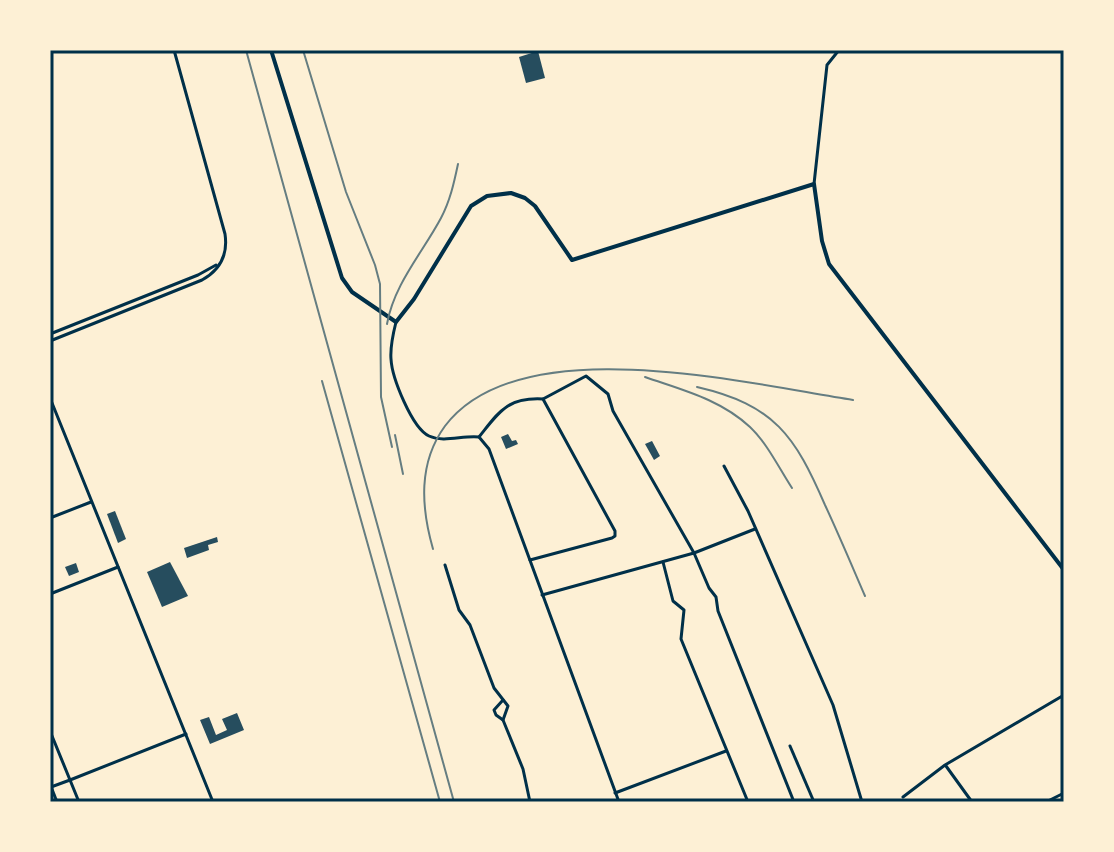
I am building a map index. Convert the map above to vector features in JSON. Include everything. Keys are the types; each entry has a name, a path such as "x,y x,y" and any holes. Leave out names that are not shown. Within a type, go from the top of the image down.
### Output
{"main road":[{"path":"271,50 342,278 352,292 396,322 414,299 471,206 487,196 511,193 525,198 535,206 572,260 814,184 822,241 829,264 1064,570"}],"street":[{"path":"50,341 202,280 212,274 219,263 226,246 225,234 174,50"},
{"path":"814,184 827,65 839,50"},
{"path":"50,334 198,275 219,263"},
{"path":"396,322 391,362 411,418 420,430 432,438 479,437 499,411 510,404 520,399 543,399 586,376 608,394 613,411 716,597 722,621 794,802"},
{"path":"50,398 213,802"},
{"path":"529,561 612,538 616,534 543,399"},
{"path":"479,437 489,449 619,802"},
{"path":"724,466 756,528 833,705 862,802"},
{"path":"50,518 92,501"},
{"path":"542,595 694,553 756,528"},
{"path":"663,562 673,601 684,610 681,639 748,802"},
{"path":"445,565 459,610 470,625 494,688 508,706 503,720"},
{"path":"50,594 118,567"},
{"path":"903,797 945,765 1064,695"},
{"path":"503,700 494,710 503,720 523,769 530,802"},
{"path":"50,731 79,802"},
{"path":"57,802 50,786 187,734"},
{"path":"790,746 814,802"},
{"path":"615,793 726,751"},
{"path":"945,765 972,802"},
{"path":"1046,802 1064,793"}],"building":[{"path":"538,51 545,78 526,83 519,57"},
{"path":"508,434 518,444 506,449 501,437"},
{"path":"652,441 660,456 654,460 645,444"},
{"path":"115,511 126,539 118,543 107,514"},
{"path":"217,537 218,542 208,545 209,550 187,558 184,548"},
{"path":"170,562 188,596 162,607 147,572"},
{"path":"76,563 79,572 69,576 65,567"},
{"path":"237,713 244,730 210,744 200,720 209,717 216,735 227,730 222,719"}],"railway":[{"path":"246,50 454,802"},
{"path":"303,50 346,192 380,284 381,397 392,447"},
{"path":"387,324 402,282 444,212 458,164"},
{"path":"433,549 426,517 424,486 436,440 445,426 480,396 526,378 579,370 638,370 756,383 853,400"},
{"path":"645,377 700,396 738,417 762,440 792,488"},
{"path":"322,381 440,802"},
{"path":"697,387 746,403 764,414 792,442 814,481 865,596"},
{"path":"395,435 403,474"}]}
